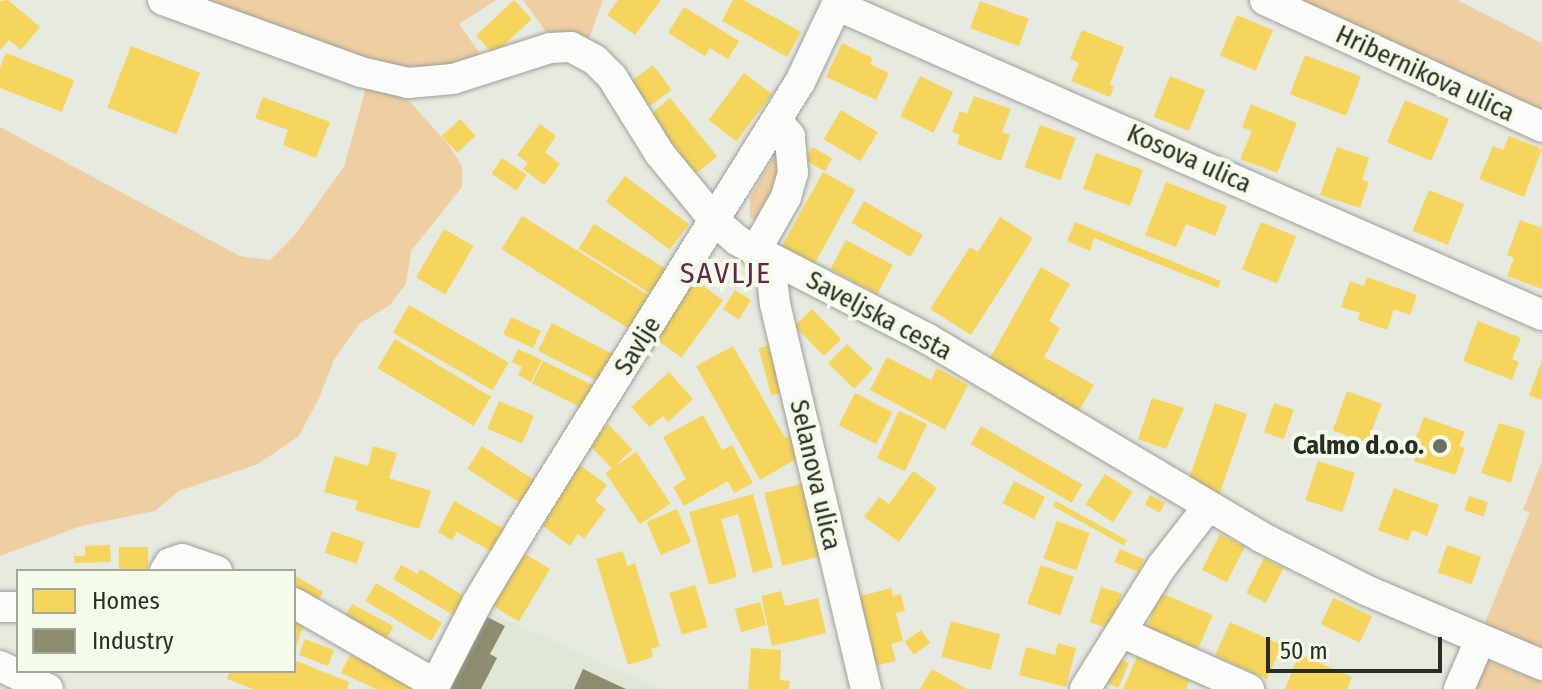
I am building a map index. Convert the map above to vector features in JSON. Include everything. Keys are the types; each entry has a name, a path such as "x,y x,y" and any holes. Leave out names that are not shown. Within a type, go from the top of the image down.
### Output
{"street":[{"name":"Saveljska cesta","path":"163,0 335,63 408,83 453,79 550,48 571,47 595,60 612,77 660,154 715,221 763,255 928,339 1207,508 1311,563 1542,665"},
{"name":"Hribernikova ulica","path":"1265,0 1542,127"},
{"name":"Savlje","path":"434,687 514,542 777,121 838,3"},
{"name":"Kosova ulica","path":"838,3 1542,315"},
{"path":"763,255 793,173 790,136 777,121"},
{"name":"Selanova ulica","path":"763,255 866,689"},
{"path":"1085,689 1136,638 1162,566 1207,508"},
{"path":"166,569 170,563 182,559 211,569"},
{"path":"296,604 434,687"},
{"path":"1136,638 1249,689"},
{"path":"1459,689 1480,640"},
{"path":"0,666 48,689"}],"shaded area":[{"path":"188,0 496,0 459,24 481,55 454,68 411,75"},
{"path":"523,0 603,0 589,38 551,39"},
{"path":"1281,0 1457,0 1542,43 1542,119"},
{"path":"367,84 400,91 448,144 462,166 462,187 411,251 406,284 390,305 359,324 334,360 299,436 258,464 179,491 155,511 81,526 0,556 0,127 240,256 270,260 294,236 344,167"},
{"path":"777,152 783,173 757,221 750,217 750,197"},
{"path":"1542,461 1542,653 1483,628 1530,512 1523,510"},
{"path":"480,608 660,689 438,689"},
{"path":"1481,658 1542,682 1542,689 1471,689"}],"building: Homes":[{"path":"8,0 40,27 21,50 9,40 0,50 0,1"},
{"path":"514,0 532,19 494,54 476,35"},
{"path":"618,0 661,0 635,35 607,15"},
{"path":"733,0 743,0 801,32 787,57 722,21"},
{"path":"980,1 1029,19 1019,46 970,28"},
{"path":"684,7 739,41 728,59 710,48 705,56 668,33"},
{"path":"1237,15 1273,30 1256,71 1220,56"},
{"path":"1082,30 1124,47 1110,84 1114,86 1110,97 1071,81 1079,63 1070,59"},
{"path":"842,43 873,58 870,64 889,73 876,100 826,77"},
{"path":"131,46 200,73 176,134 107,108"},
{"path":"6,53 74,80 62,112 0,88 0,68"},
{"path":"1305,55 1361,77 1346,116 1290,94"},
{"path":"653,65 672,90 649,107 631,82"},
{"path":"744,73 772,94 736,141 708,120"},
{"path":"920,76 953,92 934,133 900,116"},
{"path":"1170,76 1205,90 1189,131 1154,117"},
{"path":"974,96 1011,109 1002,132 1010,135 1001,161 957,144 960,135 952,132 960,111 967,114"},
{"path":"263,97 330,122 316,158 283,145 288,130 255,118"},
{"path":"670,98 717,156 692,176 645,118"},
{"path":"1405,100 1449,119 1431,161 1387,142"},
{"path":"1251,104 1297,123 1277,173 1240,159 1252,131 1242,127"},
{"path":"841,110 878,132 860,161 823,139"},
{"path":"460,119 476,136 457,153 442,136"},
{"path":"540,124 556,136 545,152 560,164 544,185 523,169 528,163 517,155"},
{"path":"1040,125 1076,138 1060,180 1025,167"},
{"path":"1509,136 1542,149 1524,197 1479,179 1493,146 1503,150"},
{"path":"812,147 832,158 825,171 805,160"},
{"path":"1337,147 1369,158 1362,180 1369,182 1360,208 1320,195"},
{"path":"1096,153 1143,170 1130,206 1083,189"},
{"path":"502,158 527,175 516,191 491,174"},
{"path":"823,172 855,190 814,265 781,247"},
{"path":"625,176 689,224 670,250 606,202"},
{"path":"1166,182 1227,206 1215,236 1186,224 1176,247 1145,235"},
{"path":"1429,190 1464,204 1448,245 1413,231"},
{"path":"864,201 923,235 910,257 852,223"},
{"path":"522,216 649,295 629,329 501,249"},
{"path":"1000,217 1033,238 971,335 930,309 970,247 978,252"},
{"path":"1520,220 1542,228 1542,289 1507,276 1514,258 1507,255"},
{"path":"1075,222 1221,281 1218,288 1094,238 1090,251 1067,241"},
{"path":"1261,222 1296,236 1277,284 1242,269"},
{"path":"594,224 666,269 651,294 579,249"},
{"path":"444,229 473,246 445,294 416,277"},
{"path":"846,240 893,265 877,294 831,269"},
{"path":"1041,267 1070,284 1049,321 1060,328 1044,357 1094,385 1075,418 985,367"},
{"path":"1367,277 1417,295 1410,315 1394,309 1387,330 1358,320 1360,313 1341,307 1350,281 1364,286"},
{"path":"694,279 723,300 681,358 652,336"},
{"path":"735,290 751,300 739,320 723,310"},
{"path":"409,305 509,362 493,390 393,333"},
{"path":"812,309 841,339 824,356 795,326"},
{"path":"511,317 541,331 533,348 503,334"},
{"path":"1478,321 1521,338 1512,359 1519,362 1512,380 1463,361"},
{"path":"552,323 617,356 603,384 538,351"},
{"path":"395,339 491,397 473,426 377,368"},
{"path":"774,344 787,391 771,395 759,348"},
{"path":"847,344 873,369 854,388 828,363"},
{"path":"733,346 785,438 793,434 805,454 760,480 696,366"},
{"path":"518,349 542,360 531,382 518,375 522,367 512,362"},
{"path":"887,357 931,380 937,368 968,385 945,430 870,390"},
{"path":"543,361 601,389 590,412 532,383"},
{"path":"1542,361 1542,400 1529,395"},
{"path":"669,372 693,399 668,422 663,416 650,427 631,407"},
{"path":"1347,391 1382,404 1367,443 1333,430"},
{"path":"855,393 892,412 876,444 839,425"},
{"path":"1152,398 1184,408 1166,449 1138,439"},
{"path":"499,401 534,416 522,443 487,429"},
{"path":"1215,403 1247,414 1218,498 1186,487"},
{"path":"1274,403 1294,410 1284,439 1264,432"},
{"path":"899,411 927,424 905,471 877,458"},
{"path":"703,415 722,450 732,445 753,483 734,493 728,481 684,506 673,487 686,479 663,437"},
{"path":"1424,417 1465,432 1459,446 1465,448 1455,475 1414,461 1419,448 1413,446"},
{"path":"1499,423 1525,431 1511,483 1481,473"},
{"path":"608,424 632,449 612,469 588,443"},
{"path":"981,426 1082,484 1072,503 970,444"},
{"path":"373,446 397,453 389,478 431,491 419,529 355,510 358,501 324,492 335,456 368,466"},
{"path":"482,446 542,485 527,507 467,469"},
{"path":"636,452 671,503 640,524 605,473"},
{"path":"1318,461 1355,473 1342,512 1305,500"},
{"path":"580,465 607,485 595,501 606,509 584,539 578,534 570,546 538,522"},
{"path":"913,471 937,488 899,542 864,517 879,497 889,504"},
{"path":"1105,474 1133,492 1113,522 1085,504"},
{"path":"1014,481 1045,497 1034,519 1003,503"},
{"path":"804,483 822,556 782,566 764,493"},
{"path":"1394,488 1439,505 1427,536 1412,530 1408,541 1378,530"},
{"path":"753,494 773,567 753,573 738,514 721,519 737,577 709,585 689,512"},
{"path":"1150,495 1165,503 1160,513 1145,505"},
{"path":"1469,496 1488,502 1483,516 1464,510"},
{"path":"454,501 510,532 497,555 457,532 452,540 438,532"},
{"path":"1056,501 1127,540 1124,546 1053,506"},
{"path":"677,509 691,542 661,555 647,522"},
{"path":"1057,521 1090,533 1076,571 1043,559"},
{"path":"332,531 364,542 357,564 325,553"},
{"path":"1220,534 1245,547 1227,582 1202,570"},
{"path":"110,545 111,562 74,563 74,556 85,556 85,546"},
{"path":"1447,545 1481,557 1472,584 1438,572"},
{"path":"119,547 148,547 148,569 119,569"},
{"path":"515,548 550,569 519,621 484,600"},
{"path":"1120,549 1144,559 1138,572 1115,562"},
{"path":"623,551 627,566 635,563 660,646 651,649 653,657 628,665 596,559"},
{"path":"1264,558 1284,568 1266,603 1246,593"},
{"path":"401,565 418,574 420,569 469,599 458,618 393,579"},
{"path":"1041,565 1074,577 1060,615 1027,604"},
{"path":"296,576 323,592 314,607 296,596"},
{"path":"376,583 442,623 431,641 365,601"},
{"path":"695,585 708,627 682,635 669,593"},
{"path":"1101,587 1122,594 1110,629 1090,622"},
{"path":"891,588 893,596 901,594 905,611 896,613 903,641 891,644 896,661 870,667 853,598"},
{"path":"781,591 785,606 818,598 826,633 772,646 761,596"},
{"path":"1161,593 1213,615 1198,649 1147,627"},
{"path":"1333,598 1372,616 1360,642 1321,624"},
{"path":"760,602 766,625 741,632 735,609"},
{"path":"352,604 393,626 382,647 341,625"},
{"path":"296,617 305,619 296,648"},
{"path":"951,621 1000,634 991,670 941,657"},
{"path":"1230,622 1282,645 1267,679 1215,656"},
{"path":"921,630 930,643 914,655 905,641"},
{"path":"305,639 334,650 328,666 299,655"},
{"path":"1058,643 1076,648 1066,687 1019,675 1026,647 1055,655"},
{"path":"751,648 781,650 780,680 790,681 789,689 748,689"},
{"path":"1299,654 1352,677 1347,689 1285,689"},
{"path":"350,655 425,689 376,689 341,673"},
{"path":"1137,657 1190,680 1186,689 1123,689"},
{"path":"1117,658 1129,663 1118,688 1106,683"},
{"path":"296,661 349,682 347,689 253,689 227,679 229,673 296,673"},
{"path":"932,669 967,689 920,689"}],"building: Industry":[{"path":"487,617 505,626 490,654 497,658 481,689 441,689"},
{"path":"583,669 617,685 626,689 574,689"}],"place":[{"name":"Calmo d.o.o.","path":"1440,446"}],"district":[{"name":"SAVLJE","path":"726,273"}]}
